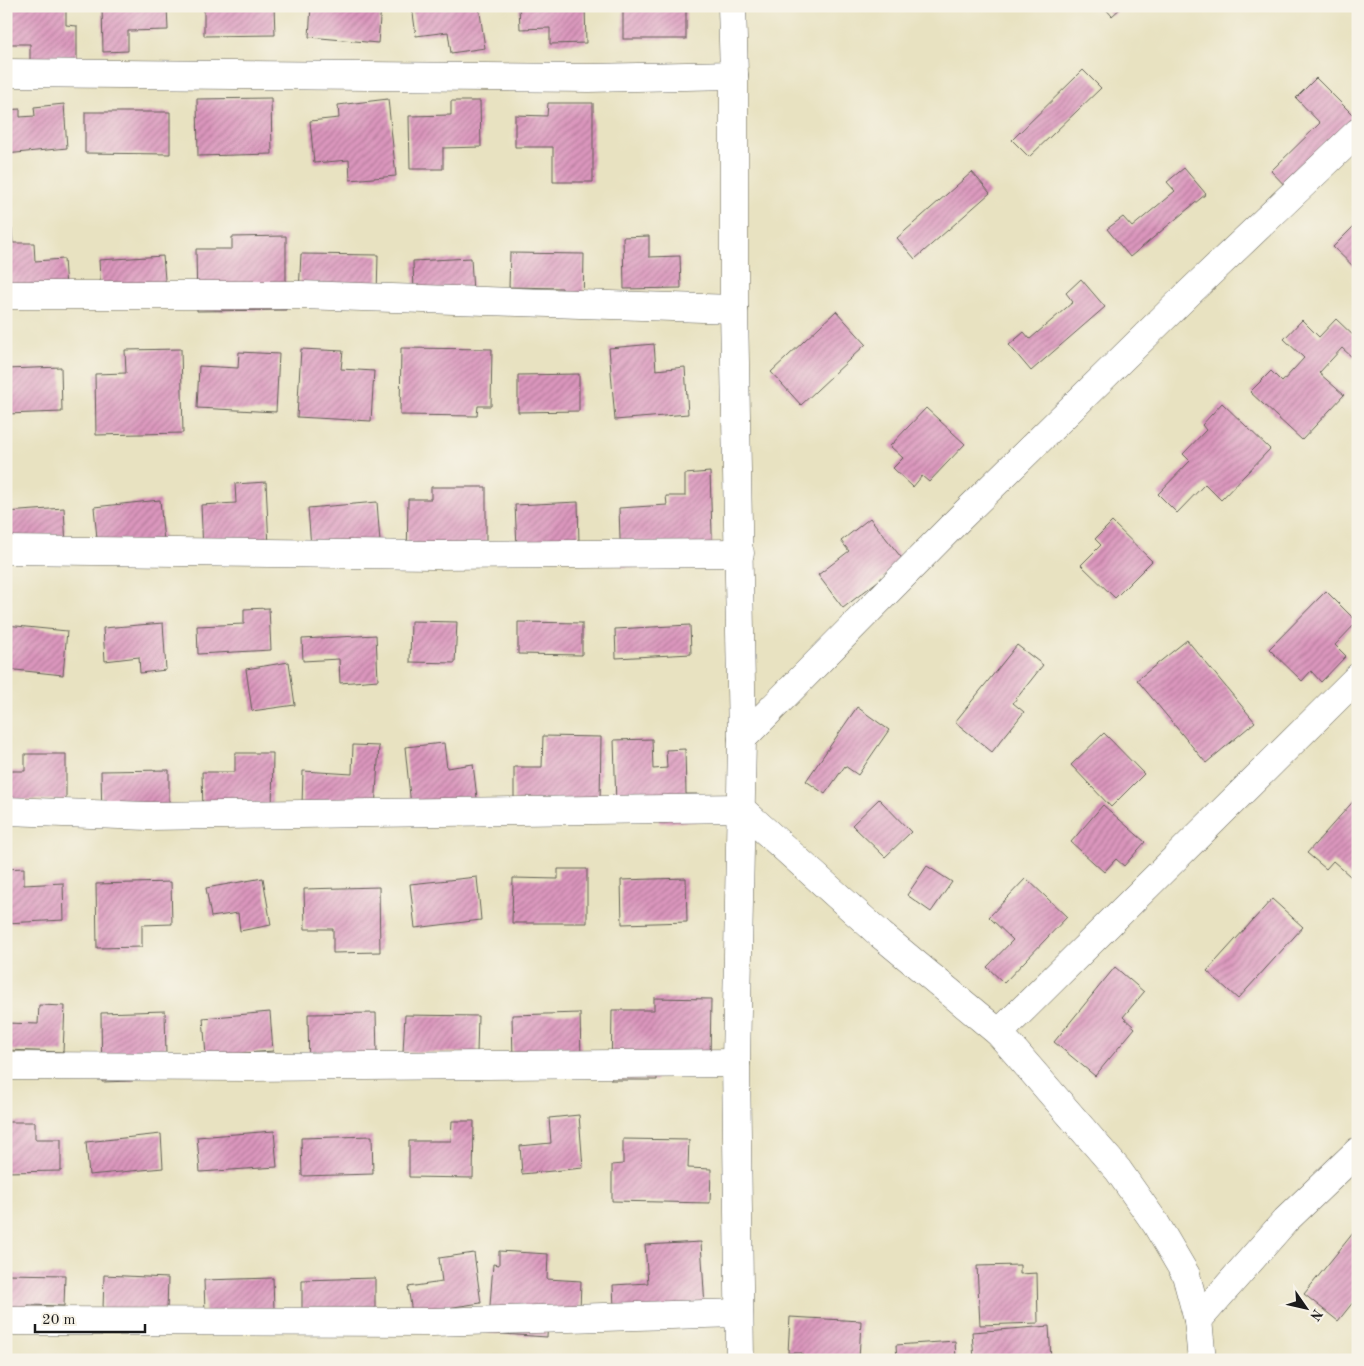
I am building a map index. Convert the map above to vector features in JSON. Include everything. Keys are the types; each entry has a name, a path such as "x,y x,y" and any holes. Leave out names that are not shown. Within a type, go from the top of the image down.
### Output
{"street":[{"path":"732,6 734,76 734,309 742,740 736,1063 740,1360"},
{"path":"6,73 589,78 734,76"},
{"path":"742,740 960,518 1182,300 1358,132"},
{"path":"6,295 300,295 734,309"},
{"path":"6,550 433,555 740,553"},
{"path":"999,1033 1358,677"},
{"path":"6,811 148,816 740,808 881,934 999,1033 1118,1170 1156,1224 1186,1275 1198,1320 1202,1360"},
{"path":"6,1066 259,1067 736,1063"},
{"path":"1198,1320 1285,1221 1358,1151"},
{"path":"6,1321 433,1322 739,1313"}],"building":[{"path":"6,6 66,6 66,25 77,26 77,60 30,60 30,44 6,44"},
{"path":"102,6 167,6 168,30 128,31 128,51 103,52"},
{"path":"204,6 274,6 275,35 204,36"},
{"path":"311,6 381,6 378,43 309,37"},
{"path":"412,6 479,6 485,48 451,53 448,32 416,36"},
{"path":"519,6 585,6 586,43 550,44 550,28 520,29"},
{"path":"623,6 686,6 686,39 623,39"},
{"path":"1103,6 1123,6 1112,16"},
{"path":"1083,70 1101,88 1029,157 1012,140"},
{"path":"1316,78 1358,120 1289,190 1271,171 1320,123 1296,98"},
{"path":"271,98 272,154 198,156 197,99"},
{"path":"388,99 396,176 350,180 349,160 314,163 310,121 339,118 338,105"},
{"path":"451,101 480,101 481,147 443,148 443,169 410,169 409,116 451,115"},
{"path":"548,103 593,103 593,182 553,182 553,147 515,147 515,115 547,116"},
{"path":"64,104 67,148 6,154 6,110 20,109 20,117 35,116 34,107"},
{"path":"85,112 170,112 170,154 85,153"},
{"path":"1184,168 1206,194 1130,257 1107,229 1123,217 1132,227 1175,191 1167,182"},
{"path":"972,172 990,193 915,259 897,238"},
{"path":"1358,222 1358,271 1333,247"},
{"path":"12,229 13,243 34,243 35,261 64,259 66,288 6,292 6,230"},
{"path":"286,236 286,310 197,311 196,249 232,249 232,237"},
{"path":"649,236 649,257 680,256 681,288 624,289 623,237"},
{"path":"510,253 584,254 583,310 562,310 562,288 509,287"},
{"path":"301,254 378,255 377,295 299,293"},
{"path":"163,256 166,291 101,296 99,260"},
{"path":"471,258 474,310 414,294 413,261"},
{"path":"1081,279 1105,307 1031,371 1009,345 1024,332 1030,339 1073,302 1066,293"},
{"path":"836,311 866,344 801,405 771,372"},
{"path":"1336,319 1358,340 1358,353 1353,358 1342,348 1319,373 1344,395 1302,440 1250,392 1271,371 1282,382 1304,358 1284,339 1302,320 1319,337"},
{"path":"654,344 656,370 685,367 688,414 615,420 609,348"},
{"path":"401,348 492,349 491,406 478,406 477,416 400,415"},
{"path":"181,349 183,433 96,435 95,374 126,373 125,350"},
{"path":"301,349 343,351 341,369 374,371 371,421 297,417"},
{"path":"239,352 279,354 276,412 197,408 199,366 238,368"},
{"path":"61,367 62,412 6,414 6,369"},
{"path":"579,374 579,411 518,412 518,375"},
{"path":"1222,403 1270,449 1221,500 1205,484 1177,513 1158,494 1190,461 1183,454 1206,430 1202,425"},
{"path":"926,408 965,444 929,482 922,476 913,487 893,468 903,458 890,446"},
{"path":"710,472 713,563 621,567 619,508 667,505 666,496 685,496 685,474"},
{"path":"266,482 269,547 203,551 201,505 236,503 235,484"},
{"path":"431,487 486,487 486,544 407,564 408,499 431,499"},
{"path":"160,500 166,562 98,549 94,507"},
{"path":"377,502 380,542 311,547 308,508"},
{"path":"578,502 579,544 517,547 515,505"},
{"path":"64,508 66,547 6,551 6,512"},
{"path":"870,518 904,561 843,608 818,575 849,551 841,541"},
{"path":"1112,522 1152,561 1115,598 1081,565 1101,545 1095,539"},
{"path":"1326,591 1357,622 1335,645 1346,656 1321,682 1311,671 1302,681 1269,649"},
{"path":"269,608 271,650 198,654 197,626 244,624 244,609"},
{"path":"411,621 457,622 455,663 410,662"},
{"path":"518,622 582,623 582,655 518,654"},
{"path":"163,623 166,670 140,673 139,657 105,661 103,628"},
{"path":"6,625 67,631 63,675 6,669"},
{"path":"690,625 691,654 616,658 615,629"},
{"path":"376,635 378,680 340,683 339,659 303,661 302,639"},
{"path":"1187,640 1255,722 1206,763 1137,680"},
{"path":"1017,645 1043,665 1013,703 1024,712 992,752 955,722"},
{"path":"289,662 295,705 252,711 246,669"},
{"path":"857,707 889,730 858,775 845,766 825,794 806,781"},
{"path":"1104,733 1144,774 1111,807 1071,765"},
{"path":"543,736 601,737 600,802 514,801 514,767 542,767"},
{"path":"652,739 653,769 667,768 666,750 685,749 686,794 697,794 698,821 659,823 659,804 616,806 614,740"},
{"path":"444,743 447,768 473,764 477,798 411,806 405,747"},
{"path":"353,745 379,746 375,809 302,806 303,771 352,774"},
{"path":"235,753 273,753 272,813 203,813 202,772 235,772"},
{"path":"25,754 66,754 66,800 6,800 6,771 25,771"},
{"path":"169,770 169,823 102,824 101,771"},
{"path":"1358,796 1358,883 1333,861 1326,869 1307,853"},
{"path":"879,799 911,832 885,857 852,825"},
{"path":"1103,805 1145,842 1124,866 1116,859 1104,872 1071,842"},
{"path":"927,866 952,882 931,912 907,895"},
{"path":"24,868 24,885 63,883 64,920 6,923 6,869"},
{"path":"558,869 587,869 587,923 512,923 513,878 558,879"},
{"path":"477,877 481,920 415,928 410,884"},
{"path":"263,878 271,925 240,931 238,913 211,917 206,888"},
{"path":"686,878 687,922 622,924 621,880"},
{"path":"1026,878 1067,917 1004,983 987,967 1013,940 989,917"},
{"path":"171,882 172,924 142,925 142,947 97,948 96,884"},
{"path":"379,887 380,952 333,953 333,929 305,929 304,889"},
{"path":"1272,899 1303,927 1238,999 1207,971"},
{"path":"1115,967 1144,992 1123,1017 1135,1028 1095,1076 1054,1042"},
{"path":"654,998 711,999 710,1060 657,1060 657,1080 611,1080 612,1010 654,1010"},
{"path":"39,1005 65,1006 63,1052 6,1050 6,1023 38,1024"},
{"path":"165,1011 166,1056 132,1057 133,1081 102,1082 101,1013"},
{"path":"270,1012 273,1051 206,1056 203,1018"},
{"path":"376,1013 377,1056 309,1076 308,1014"},
{"path":"580,1013 581,1059 513,1061 512,1015"},
{"path":"405,1015 478,1016 477,1053 403,1052"},
{"path":"579,1115 583,1168 522,1174 520,1146 551,1143 549,1118"},
{"path":"452,1121 474,1121 473,1178 409,1177 409,1141 451,1141"},
{"path":"6,1122 35,1122 35,1139 61,1139 61,1171 6,1172"},
{"path":"274,1131 277,1167 200,1172 197,1137"},
{"path":"161,1134 163,1168 89,1175 86,1142"},
{"path":"372,1136 373,1174 302,1176 301,1138"},
{"path":"623,1139 689,1140 688,1168 711,1169 710,1203 612,1201 612,1165 623,1164"},
{"path":"1358,1227 1358,1296 1338,1321 1304,1294"},
{"path":"701,1242 706,1324 615,1330 613,1285 648,1283 645,1245"},
{"path":"499,1251 548,1254 547,1279 581,1281 580,1311 549,1309 547,1337 488,1333 493,1264 499,1265"},
{"path":"474,1253 481,1303 412,1313 408,1287 442,1282 439,1258"},
{"path":"1020,1265 1020,1274 1037,1273 1038,1323 980,1325 977,1266"},
{"path":"6,1274 65,1275 64,1306 28,1305 27,1326 6,1326"},
{"path":"104,1275 168,1278 167,1310 103,1309"},
{"path":"273,1278 274,1310 205,1313 204,1280"},
{"path":"375,1278 375,1317 302,1318 302,1280"},
{"path":"790,1317 861,1321 859,1360 802,1360 802,1353 788,1353"},
{"path":"1049,1326 1051,1360 974,1360 972,1332"},
{"path":"955,1341 956,1360 897,1360 896,1345"}]}
